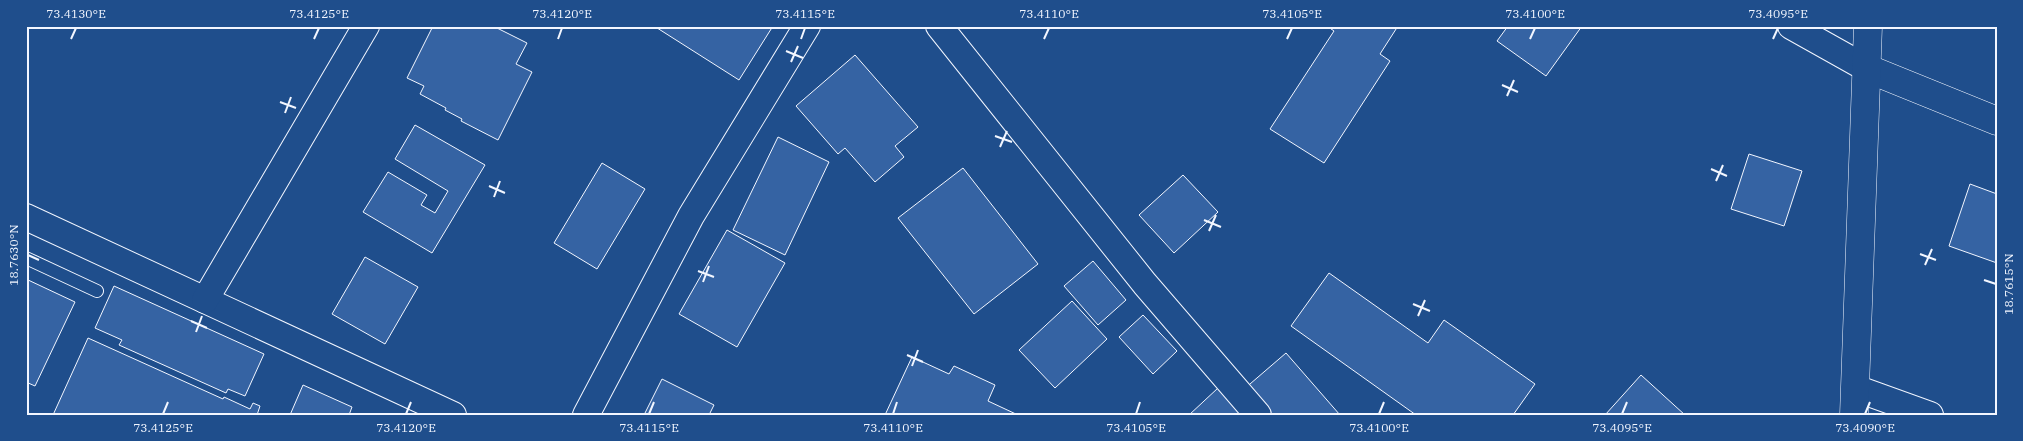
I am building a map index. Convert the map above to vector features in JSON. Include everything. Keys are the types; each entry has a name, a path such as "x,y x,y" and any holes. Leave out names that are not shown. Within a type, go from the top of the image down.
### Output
{"street":[{"path":"205,300 366,26"},
{"path":"586,415 691,216 807,26"},
{"path":"939,26 1145,284 1258,415"},
{"path":"1791,26 1866,68 1997,121"},
{"path":"1854,415 1868,26"},
{"path":"26,217 453,415"},
{"path":"1855,388 1930,415"}],"lane":[{"path":"26,258 97,291"}],"building":[{"path":"433,26 493,26 527,43 516,64 532,72 498,140 461,121 462,119 445,110 446,108 420,94 424,86 407,78"},
{"path":"654,26 773,26 739,80"},
{"path":"1327,26 1398,26 1380,54 1390,61 1324,163 1270,129 1334,31"},
{"path":"1508,26 1582,26 1546,76 1497,41"},
{"path":"855,55 918,127 895,146 904,157 875,182 845,148 838,154 796,106"},
{"path":"415,125 485,165 432,253 363,212 388,172 427,195 421,205 435,213 448,191 395,159"},
{"path":"778,137 829,162 785,255 733,230"},
{"path":"1749,154 1802,171 1784,226 1731,209"},
{"path":"602,163 645,189 597,269 554,243"},
{"path":"963,168 1038,264 974,314 898,218"},
{"path":"1183,175 1218,212 1174,253 1139,215"},
{"path":"1970,184 1997,194 1997,263 1949,246"},
{"path":"727,230 785,263 737,347 679,314"},
{"path":"365,257 418,287 385,344 332,314"},
{"path":"1093,261 1126,300 1098,325 1064,286"},
{"path":"1329,273 1428,343 1444,320 1535,384 1513,415 1416,415 1291,326"},
{"path":"26,279 75,302 35,386 26,382"},
{"path":"114,286 264,354 245,396 228,389 226,393 119,345 122,340 95,328"},
{"path":"1072,301 1107,339 1055,388 1019,350"},
{"path":"1143,315 1177,351 1153,374 1119,337"},
{"path":"88,338 223,399 224,397 250,409 253,403 260,406 257,415 53,415"},
{"path":"1286,353 1340,415 1265,415 1243,390"},
{"path":"912,357 949,374 954,366 995,385 988,401 1018,415 885,415"},
{"path":"1641,375 1685,415 1605,415"},
{"path":"662,379 714,405 709,415 644,415"},
{"path":"303,385 352,407 349,415 290,415"},
{"path":"1218,388 1242,415 1189,415"}]}
